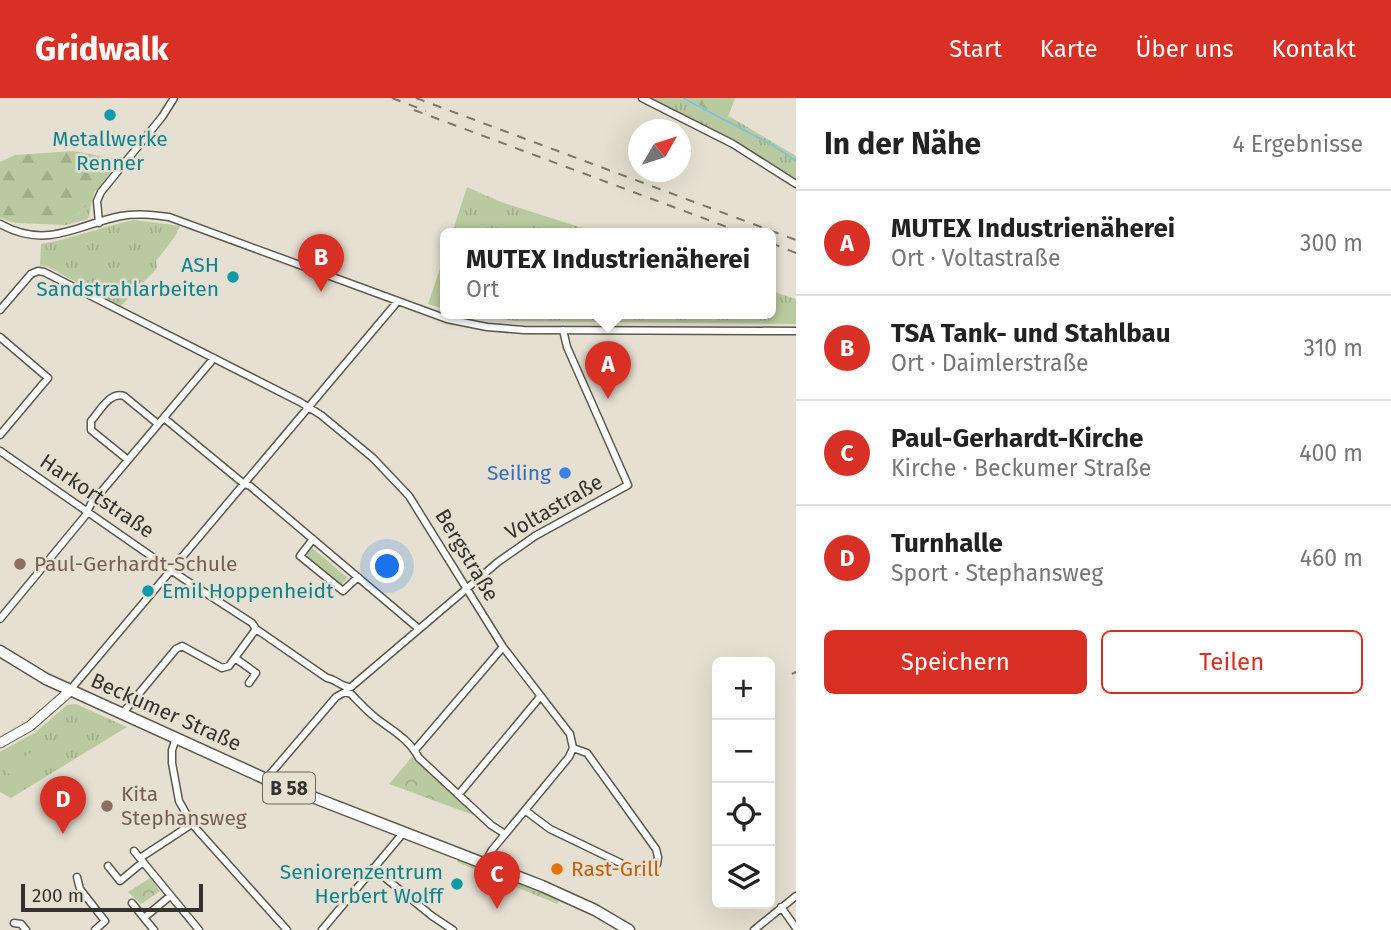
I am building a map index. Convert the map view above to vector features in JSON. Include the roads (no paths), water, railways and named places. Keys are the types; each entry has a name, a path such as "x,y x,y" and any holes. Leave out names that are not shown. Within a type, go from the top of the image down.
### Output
{"main road":[{"name":"Beckumer Straße","path":"0,651 70,691 266,779 485,863 595,910 629,930"},
{"path":"0,743 30,726 70,691"}],"street":[{"path":"99,223 97,201 100,192 162,117 174,98"},
{"path":"642,98 733,144 796,184"},
{"path":"0,224 12,230 40,236 69,233 120,216 143,214 169,217 440,316"},
{"name":"Bergstraße","path":"0,310 32,274 44,272 309,407 346,435 395,479 422,514 503,647 570,734 573,748 587,753 656,849 657,864 645,872 633,869 550,829 526,811"},
{"path":"70,691 398,301"},
{"path":"447,319 524,330 796,331"},
{"name":"Voltastraße","path":"467,588 535,536 628,485 567,348 563,330"},
{"path":"0,337 48,378 0,435"},
{"path":"0,619 214,358"},
{"path":"128,460 91,430 91,421 113,396 118,394 158,425"},
{"path":"164,418 244,484 250,486 419,629"},
{"name":"Harkortstraße","path":"0,451 252,623 256,629 327,678 334,678 378,720 390,726 415,750 419,758 491,825 505,834"},
{"path":"313,539 300,556 342,591 358,577"},
{"path":"266,779 336,697 355,685 467,588"},
{"path":"122,714 176,649 182,646 222,668 229,666 256,629"},
{"path":"415,750 503,647"},
{"path":"235,658 256,673 249,683"},
{"path":"459,794 540,697"},
{"path":"176,738 172,763 179,801 192,824 287,930"},
{"path":"485,863 505,834 569,757 573,748"},
{"path":"108,866 120,881 141,860 192,824"},
{"path":"322,930 404,832"},
{"path":"134,851 199,930"},
{"path":"373,868 453,930"},
{"path":"77,877 80,889 106,921 94,930"},
{"path":"144,918 170,896"},
{"path":"754,930 796,897"},
{"path":"132,903 154,930"},
{"path":"781,907 796,928"},
{"path":"14,923 21,924 26,930"}],"waterway":[{"path":"683,98 774,146 796,161"}],"railway":[{"path":"392,98 426,111"},
{"path":"416,98 764,228"},
{"path":"414,110 730,228"},
{"path":"776,233 796,240"},
{"path":"776,245 796,253"},
{"path":"792,674 796,672"}],"place":[{"name":"Metallwerke Renner","path":"110,115"},
{"name":"ASH Sandstrahlarbeiten","path":"233,277"},
{"name":"TSA Tank- und Stahlbau","path":"321,292"},
{"name":"MUTEX Industrienäherei","path":"608,399"},
{"name":"Seiling","path":"565,473"},
{"name":"Paul-Gerhardt-Schule","path":"20,564"},
{"name":"Emil Hoppenheidt","path":"148,591"},
{"name":"Kita Stephansweg","path":"107,806"},
{"name":"Turnhalle","path":"63,834"},
{"name":"Rast-Grill","path":"557,869"},
{"name":"Seniorenzentrum Herbert Wolff","path":"457,884"},
{"name":"Paul-Gerhardt-Kirche","path":"497,909"}]}
